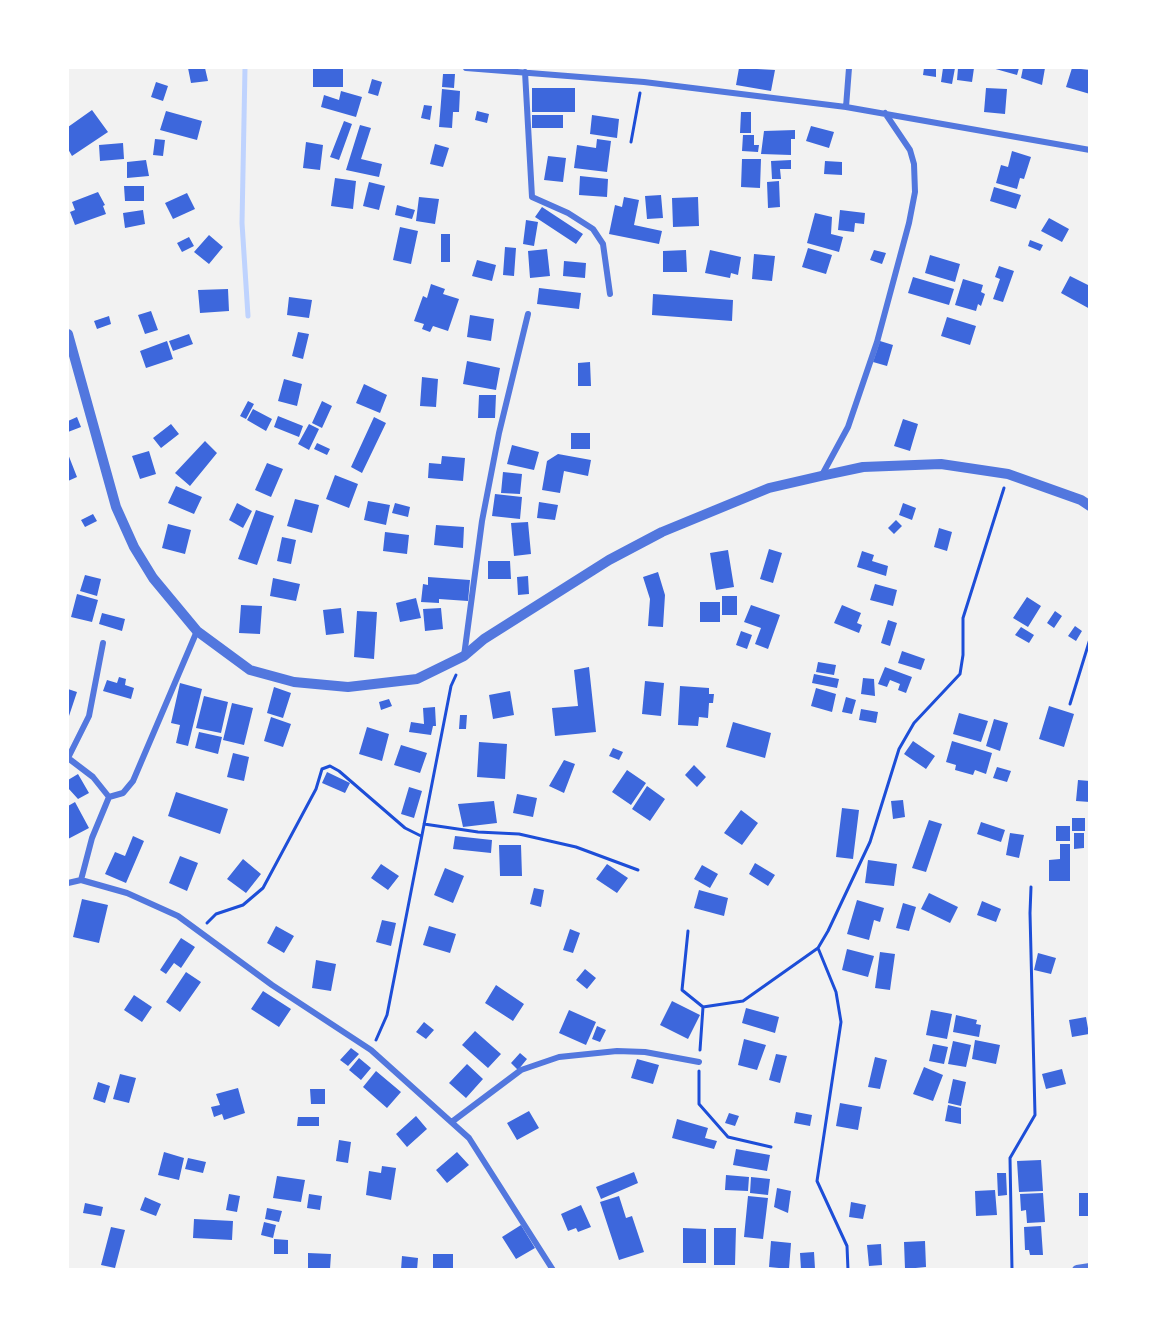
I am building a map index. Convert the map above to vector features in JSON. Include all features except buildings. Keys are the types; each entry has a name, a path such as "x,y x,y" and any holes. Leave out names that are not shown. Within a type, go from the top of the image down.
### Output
{"street":[{"path":"466,68 644,82 846,107 1089,150"},
{"path":"846,107 849,68"},
{"path":"525,72 532,197 568,213 593,230 603,244 610,294"},
{"path":"822,476 848,427 870,363 913,203 914,165 910,150 885,113"},
{"path":"464,656 482,521 499,433 528,314"},
{"path":"68,334 116,507 134,546 153,578 196,632 250,670 294,682 348,687 417,679 464,656 484,639 599,566 662,532 769,488 862,467 941,464 1008,474 1081,500 1089,506"},
{"path":"109,796 123,793 133,781 196,632"},
{"path":"103,643 89,716 68,758 93,777 109,796"},
{"path":"81,880 92,838 109,796"},
{"path":"68,883 81,880 127,893 178,916 272,985 371,1050 453,1121 469,1138 553,1269"},
{"path":"453,1121 521,1070 559,1057 626,1052 699,1062"},
{"path":"1077,1269 1089,1268"}],"path":[{"path":"631,142 633,122 644,82"},
{"path":"703,1007 743,1001 818,948 870,842 899,749 914,723 960,674 963,655 963,618 1008,474"},
{"path":"1070,704 1089,639"},
{"path":"371,1050 387,1015 452,686 464,656"},
{"path":"200,931 216,914 243,905 263,888 316,789 322,769 330,766 339,771 405,828 421,836"},
{"path":"424,824 478,832 519,834 585,850 638,870"},
{"path":"1012,1269 1010,1158 1035,1115 1029,913 1031,887"},
{"path":"818,948 836,992 841,1022 817,1181 847,1246 848,1269"}],"waterway":[{"path":"245,68 242,223 248,316"}]}
